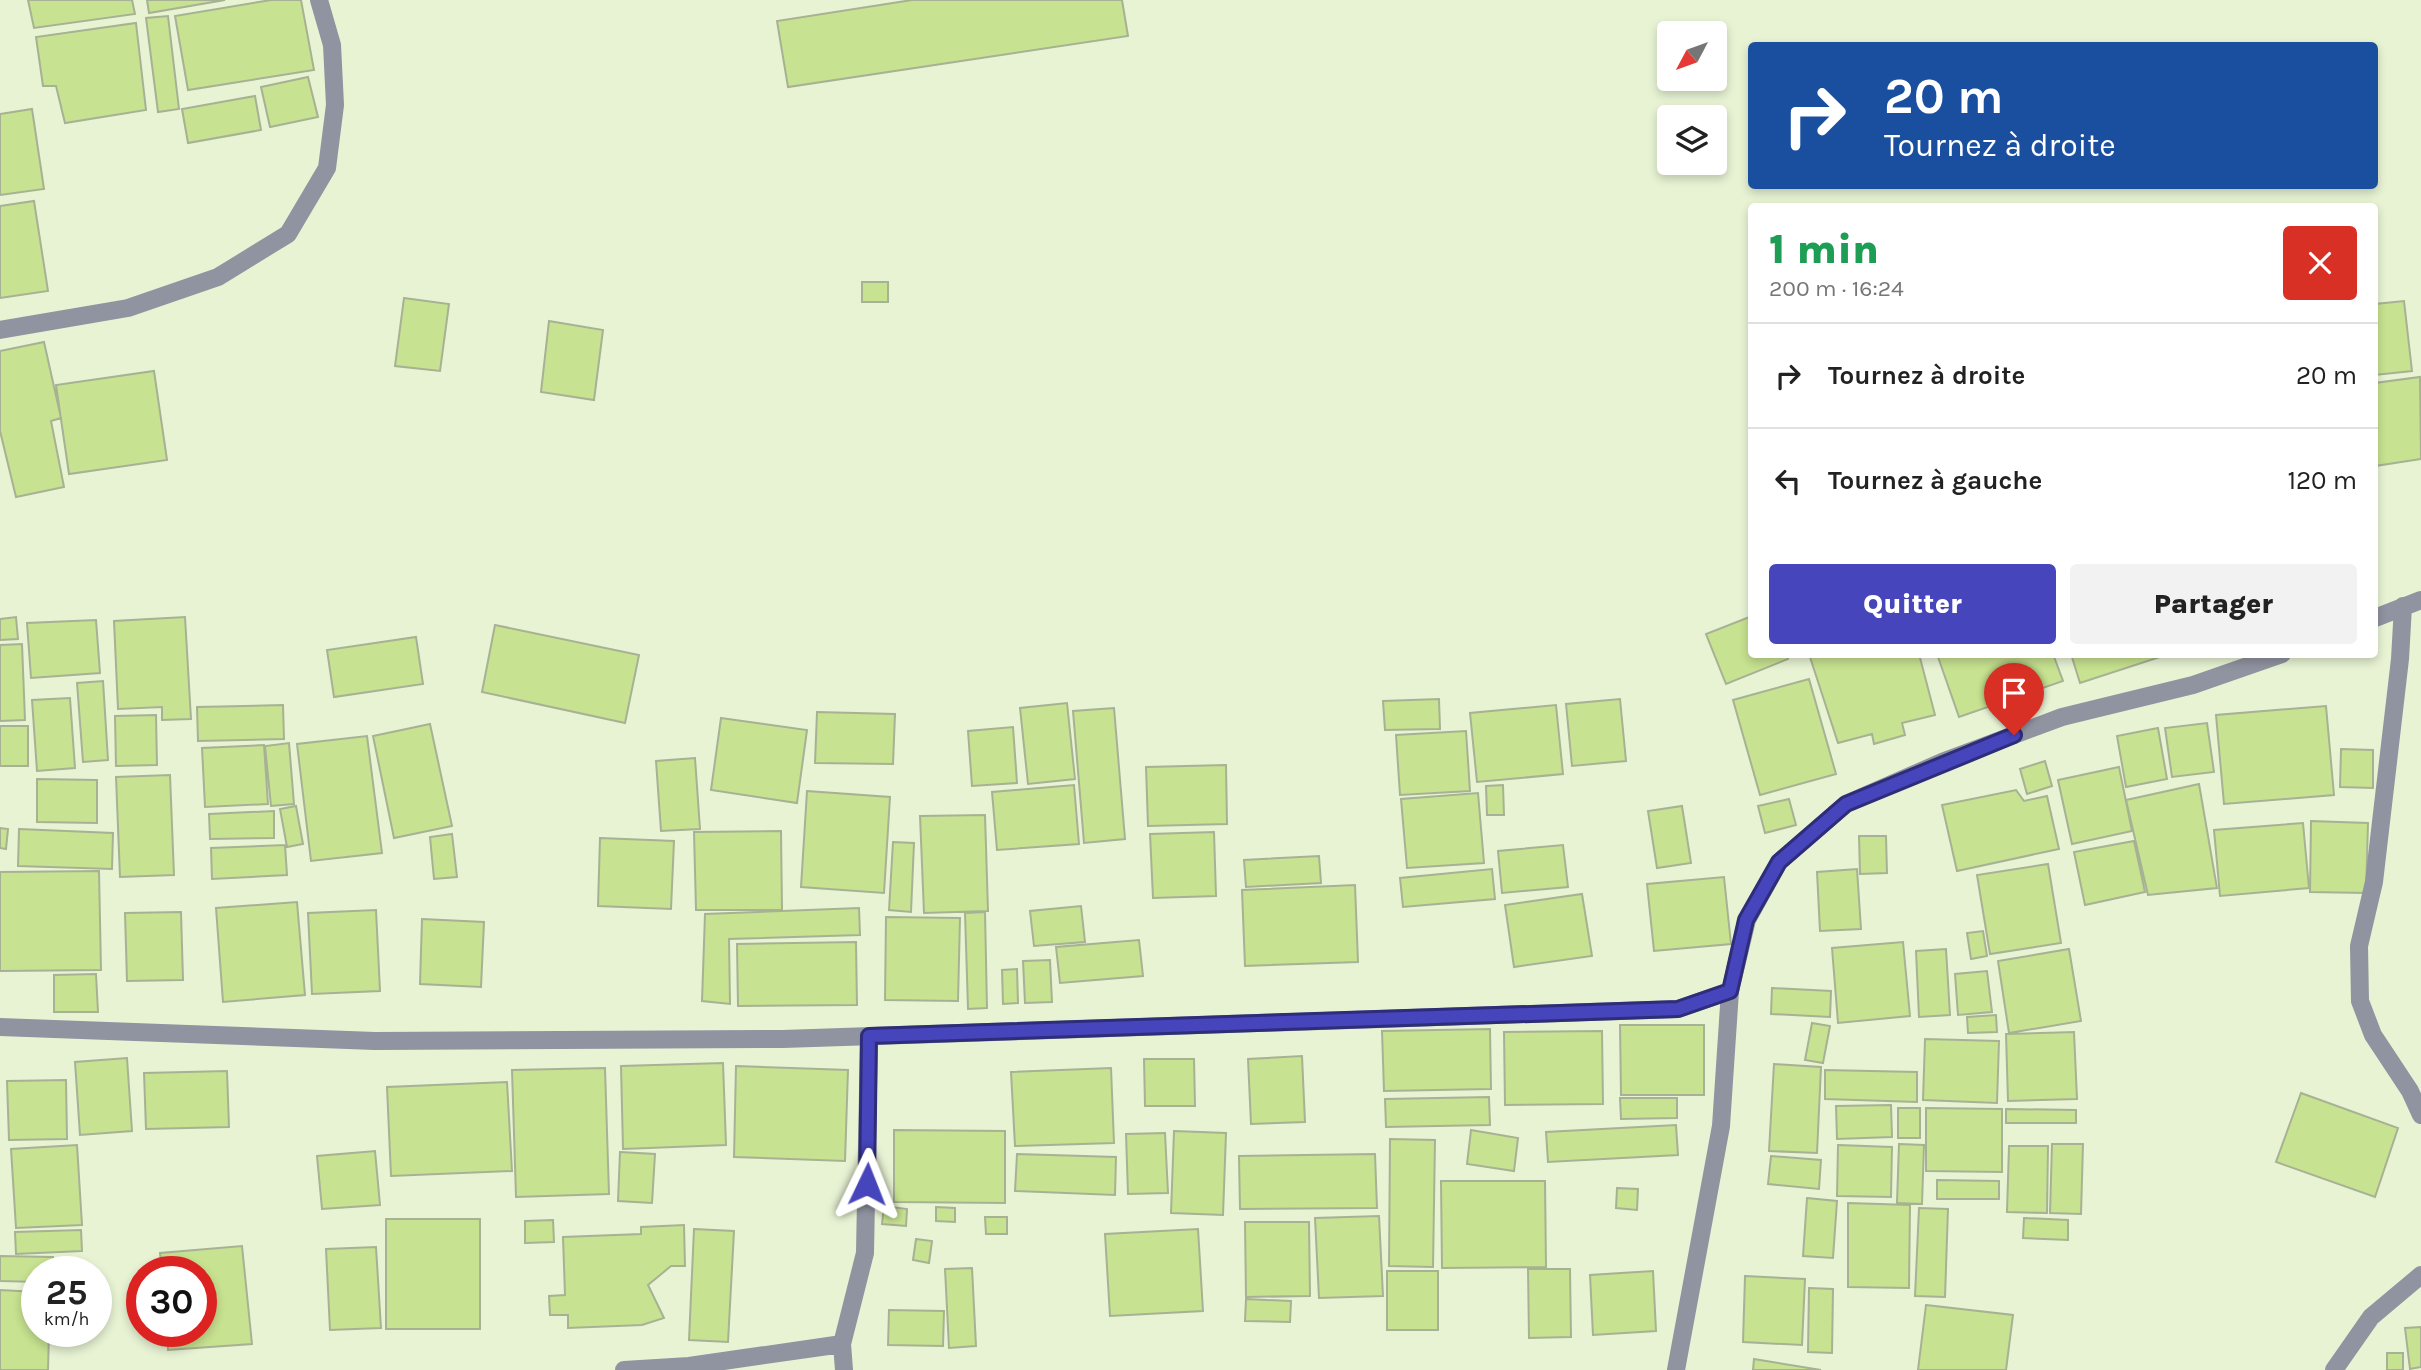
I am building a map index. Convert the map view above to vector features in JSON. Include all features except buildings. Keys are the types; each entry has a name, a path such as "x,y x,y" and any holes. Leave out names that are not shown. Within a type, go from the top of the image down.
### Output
{"street":[{"path":"0,330 128,308 218,277 288,234 327,168 335,105 332,45 319,0"},
{"path":"2378,617 2421,600"},
{"path":"2403,606 2400,659 2374,881 2359,946 2360,1001 2373,1035 2410,1091 2421,1115"},
{"path":"1676,1370 1721,1126 1730,991 1746,920 1779,862 1846,804 1942,762 2062,717 2193,685 2271,658"},
{"path":"0,1027 375,1041 869,1036 1678,1009 1730,991"},
{"path":"844,1370 842,1344 865,1253 869,1036"},
{"path":"2334,1370 2371,1317 2421,1275"},
{"path":"624,1370 689,1366 842,1344"}],"route":[{"path":"867,1184 869,1036 1678,1009 1730,991 1746,920 1779,862 1846,804 1942,762 2014,735"}]}
